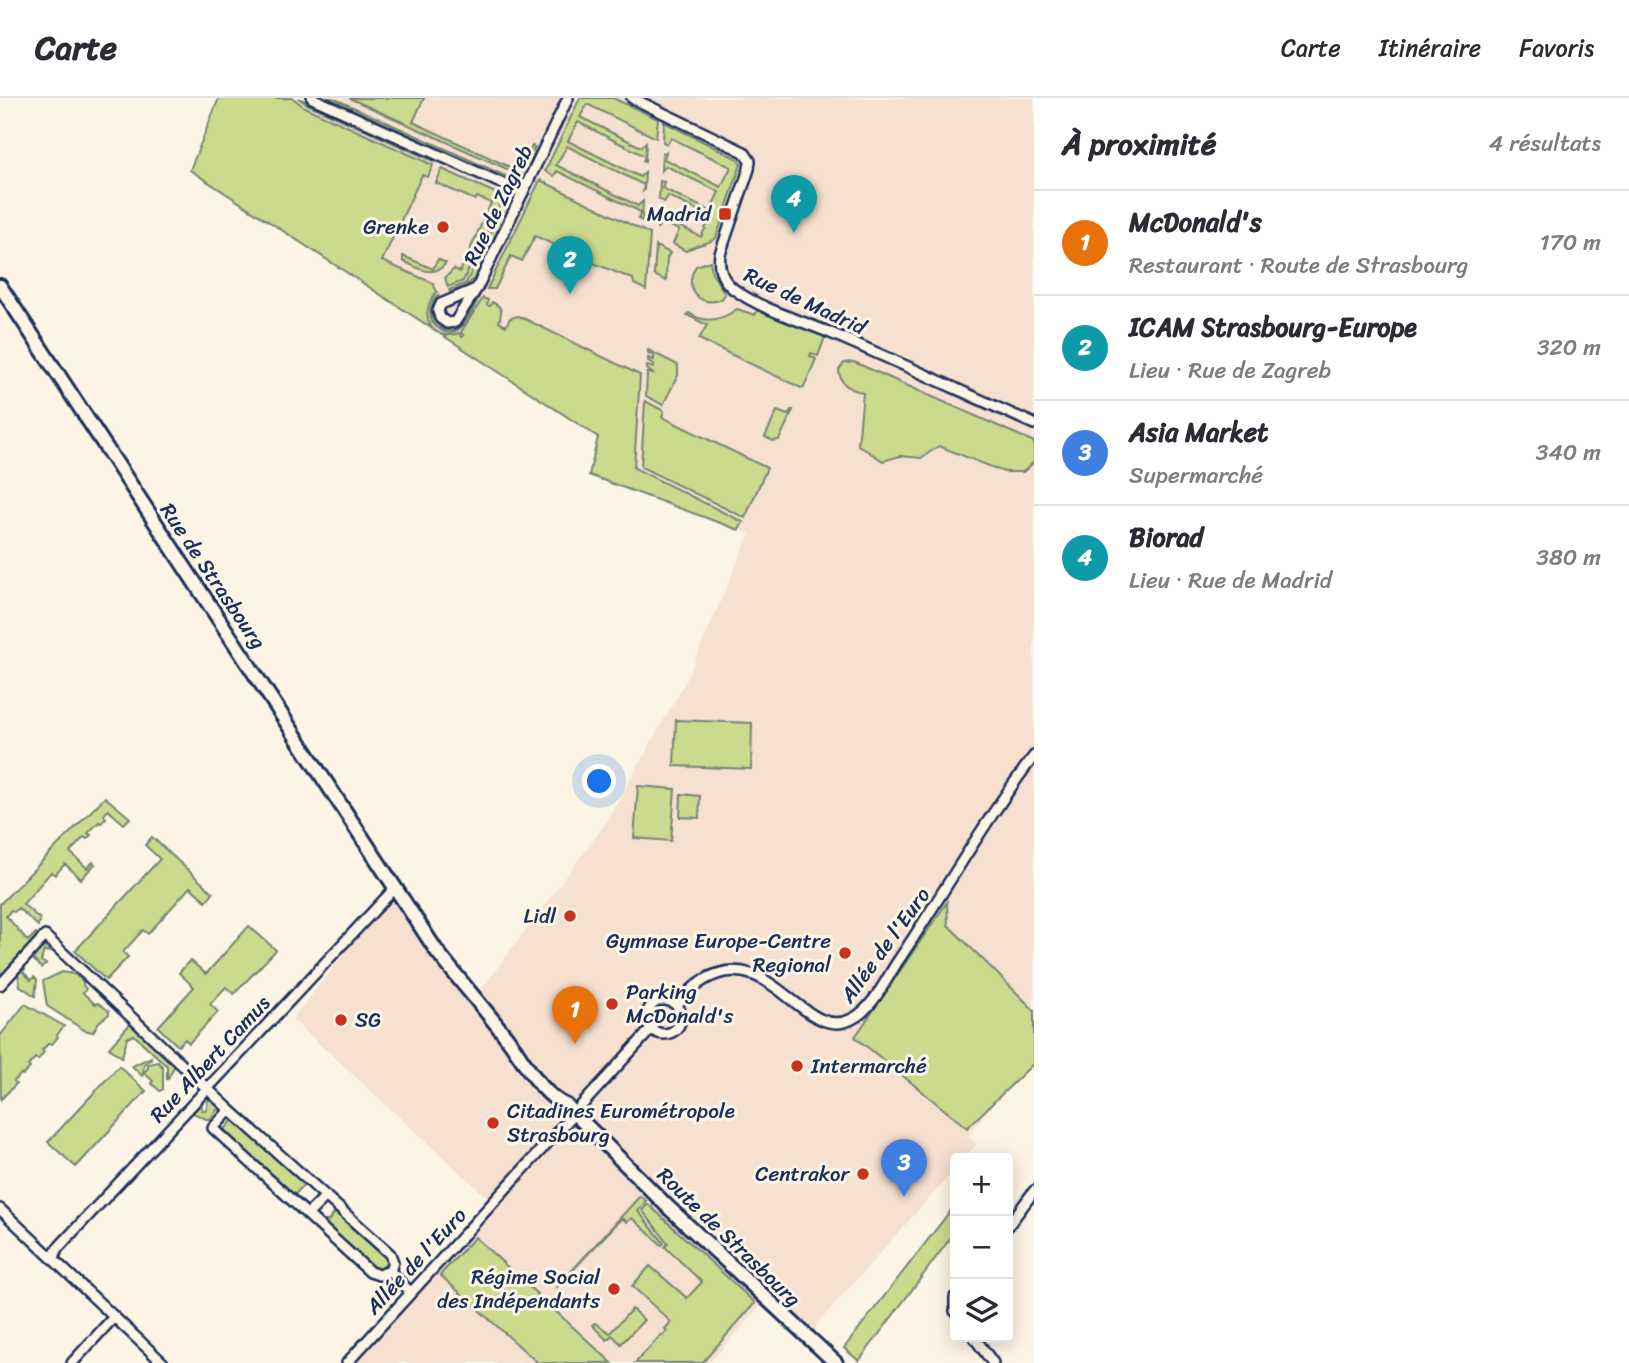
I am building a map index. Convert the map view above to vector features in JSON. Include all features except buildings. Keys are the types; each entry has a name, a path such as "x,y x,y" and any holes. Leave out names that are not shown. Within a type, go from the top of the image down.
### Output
{"main road":[{"name":"Rue de Strasbourg","path":"0,286 396,887"},
{"name":"Route de Strasbourg","path":"396,887 436,950 509,1040 519,1058 552,1096 571,1110 666,1205 836,1363"}],"street":[{"path":"312,98 523,193"},
{"name":"Rue de Zagreb","path":"476,289 442,304 438,311 440,318 451,323 458,320 476,289 569,98"},
{"name":"Rue de Madrid","path":"632,98 744,152 749,158 749,169 718,266 726,282 735,290 754,301 1034,424"},
{"name":"Allée de l'Euro","path":"347,1363 571,1110 652,1028 648,1018 650,1008 654,1004 663,1000 676,1005 706,978 723,972 742,972 761,977 773,984 820,1020 833,1023 856,1017 875,995 948,886 989,817 1034,756"},
{"name":"Rue Albert Camus","path":"54,1258 57,1249 396,887"},
{"path":"0,985 45,936 207,1090 390,1254 393,1262 390,1271"},
{"path":"652,1028 662,1034 668,1034 677,1028 681,1018 676,1005"},
{"path":"230,1110 213,1128 370,1272 379,1275 390,1271"},
{"path":"1013,1219 1034,1191"},
{"path":"308,1214 326,1196"},
{"path":"0,1209 163,1363"},
{"path":"390,1271 410,1292"},
{"path":"72,1363 113,1318"},
{"path":"978,1342 993,1363"}],"shaded area":[{"path":"219,98 1034,98 1034,1048 968,1136 977,1144 969,1153 950,1153 950,1175 817,1324 811,1345 763,1304 709,1363 343,1363 489,1199 292,1019 391,896 402,887 477,995 603,827 686,681 750,533 589,475 598,437 190,170"}],"green space":[{"path":"219,98 293,98 304,107 433,165 428,177 422,175 382,261 433,283 437,292 428,308 428,316 434,330 190,170"},
{"path":"298,98 434,160 435,162 307,104"},
{"path":"325,98 333,98 508,177 507,181"},
{"path":"349,98 424,98 413,122 512,168 511,171"},
{"path":"580,98 613,98 658,119 656,138 587,104 580,117 641,147 646,142 645,162 645,156 578,122 568,141 640,177 645,172 644,190 643,191 644,185 567,146 556,165 638,206 643,201 642,221 638,219 641,212 557,171 554,176 545,171"},
{"path":"664,122 738,159 741,164 716,238 686,251 673,244 679,230 661,222 657,229 658,210 663,211 661,217 701,237 711,217 668,196 664,202 659,199 660,181 664,182 662,188 710,211 719,192 666,166 661,171 662,153 666,152 664,159 721,187 731,167 671,138 667,144 663,142"},
{"path":"532,146 535,147 533,151 536,153 524,177 514,183"},
{"path":"442,169 500,195 502,201 463,281 448,287 445,278 454,269 460,272 491,203 477,197 475,200 436,183"},
{"path":"540,180 650,234 646,290 634,284 633,279 588,261 590,257 572,249 570,252 535,236 522,261 511,256 495,289 487,289"},
{"path":"496,221 501,224 476,277 466,286 450,292 449,290 466,283"},
{"path":"656,246 670,253 667,258 666,281 654,275"},
{"path":"403,256 433,269 438,259 446,263 436,270 425,271 403,261"},
{"path":"710,261 712,273 725,294 722,299 706,301 695,294 691,281 696,266"},
{"path":"439,294 433,305 432,317 442,329 452,331 462,325 479,297 466,321 461,328 455,332 440,330 432,322 431,307"},
{"path":"483,298 488,300 487,305 490,306 492,302 500,308 499,322 506,326 510,318 519,316 640,375 634,468 743,522 739,530 589,475 598,437 434,330 441,334 459,333 464,336 461,332"},
{"path":"737,309 755,315 758,309 825,337 818,356 811,353 810,356 816,359 804,387 801,388 699,339 707,325 687,315 689,313 701,319 713,319"},
{"path":"648,350 678,365 678,375 663,405 646,396 647,373 653,374 647,366 654,368 648,358 654,360 654,356 648,353"},
{"path":"854,362 1034,442 1034,462 1023,472 1004,472 939,446 921,458 900,456 883,461 858,445 863,393 844,383 839,370 844,363"},
{"path":"645,401 664,411 662,417 767,468 745,518 641,467"},
{"path":"791,410 779,440 773,441 765,437 777,411 788,415"},
{"path":"676,720 752,723 751,769 674,766"},
{"path":"638,786 675,789 671,841 634,838"},
{"path":"681,794 700,796 699,818 680,817"},
{"path":"105,797 130,818 124,824 108,810 104,815 106,818 88,833 91,835 87,839 84,837 70,852 87,868 93,862 95,864 81,879 65,864 55,875 51,872 23,904 40,919 38,926 18,908 14,912 11,910 6,916 28,941 36,933 39,936 4,975 0,972 0,904"},
{"path":"152,837 213,893 206,901 190,887 148,934 143,930 123,952 128,957 106,980 75,951 160,859 145,845"},
{"path":"947,902 948,925 1034,1010 1034,1063 967,1128 855,1037"},
{"path":"249,926 276,950 234,994 226,987 210,1004 218,1012 189,1043 185,1039 178,1046 158,1027 194,987 179,973 190,960 206,974"},
{"path":"48,947 50,952 44,951 41,961 46,964 41,968 33,959 39,948"},
{"path":"22,968 31,980 34,977 37,980 35,996 20,986 18,974"},
{"path":"62,972 74,974 83,981 86,989 83,993 95,1004 98,1003 109,1011 93,1032 84,1030 47,1006 43,981"},
{"path":"25,1004 64,1026 52,1044 49,1043 42,1050 44,1052 38,1060 35,1058 28,1066 30,1068 14,1081 16,1084 1,1099 0,1036"},
{"path":"130,1024 175,1065 167,1080 167,1066 134,1035 127,1038 122,1057 109,1048"},
{"path":"151,1057 144,1064 143,1073 148,1064 158,1062 163,1067 163,1089 160,1091 151,1083 153,1081 144,1073 142,1076 132,1066"},
{"path":"119,1066 146,1091 76,1167 48,1142"},
{"path":"209,1095 220,1106 210,1119 191,1112 201,1100 202,1110 206,1110"},
{"path":"233,1120 239,1120 305,1183 293,1197 226,1133 225,1129"},
{"path":"640,1196 646,1201 638,1211 664,1243 662,1245 632,1218 627,1222 622,1218 556,1288"},
{"path":"648,1204 755,1303 702,1363 635,1363 667,1331 665,1329 671,1322 632,1286 650,1266 687,1298 702,1282 665,1247 668,1243 642,1210"},
{"path":"333,1208 387,1255 388,1262 379,1270 371,1269 321,1221 328,1221 334,1214"},
{"path":"950,1211 950,1239 859,1361 844,1348"},
{"path":"475,1237 612,1363 538,1363 440,1275"},
{"path":"632,1309 644,1320 621,1344 612,1335 607,1340 592,1325 595,1323 610,1333"}],"place":[{"name":"Madrid","path":"725,214"},
{"name":"Grenke","path":"443,227"},
{"name":"Biorad","path":"794,233"},
{"name":"ICAM Strasbourg-Europe","path":"570,294"},
{"name":"Lidl","path":"570,916"},
{"name":"Gymnase Europe-Centre Regional","path":"845,953"},
{"name":"Parking McDonald's","path":"612,1004"},
{"name":"SG","path":"341,1020"},
{"name":"McDonald's","path":"575,1044"},
{"name":"Intermarché","path":"797,1066"},
{"name":"Citadines Eurométropole Strasbourg","path":"493,1123"},
{"name":"Centrakor","path":"863,1174"},
{"name":"Asia Market","path":"904,1197"},
{"name":"Régime Social des Indépendants","path":"614,1289"}]}
